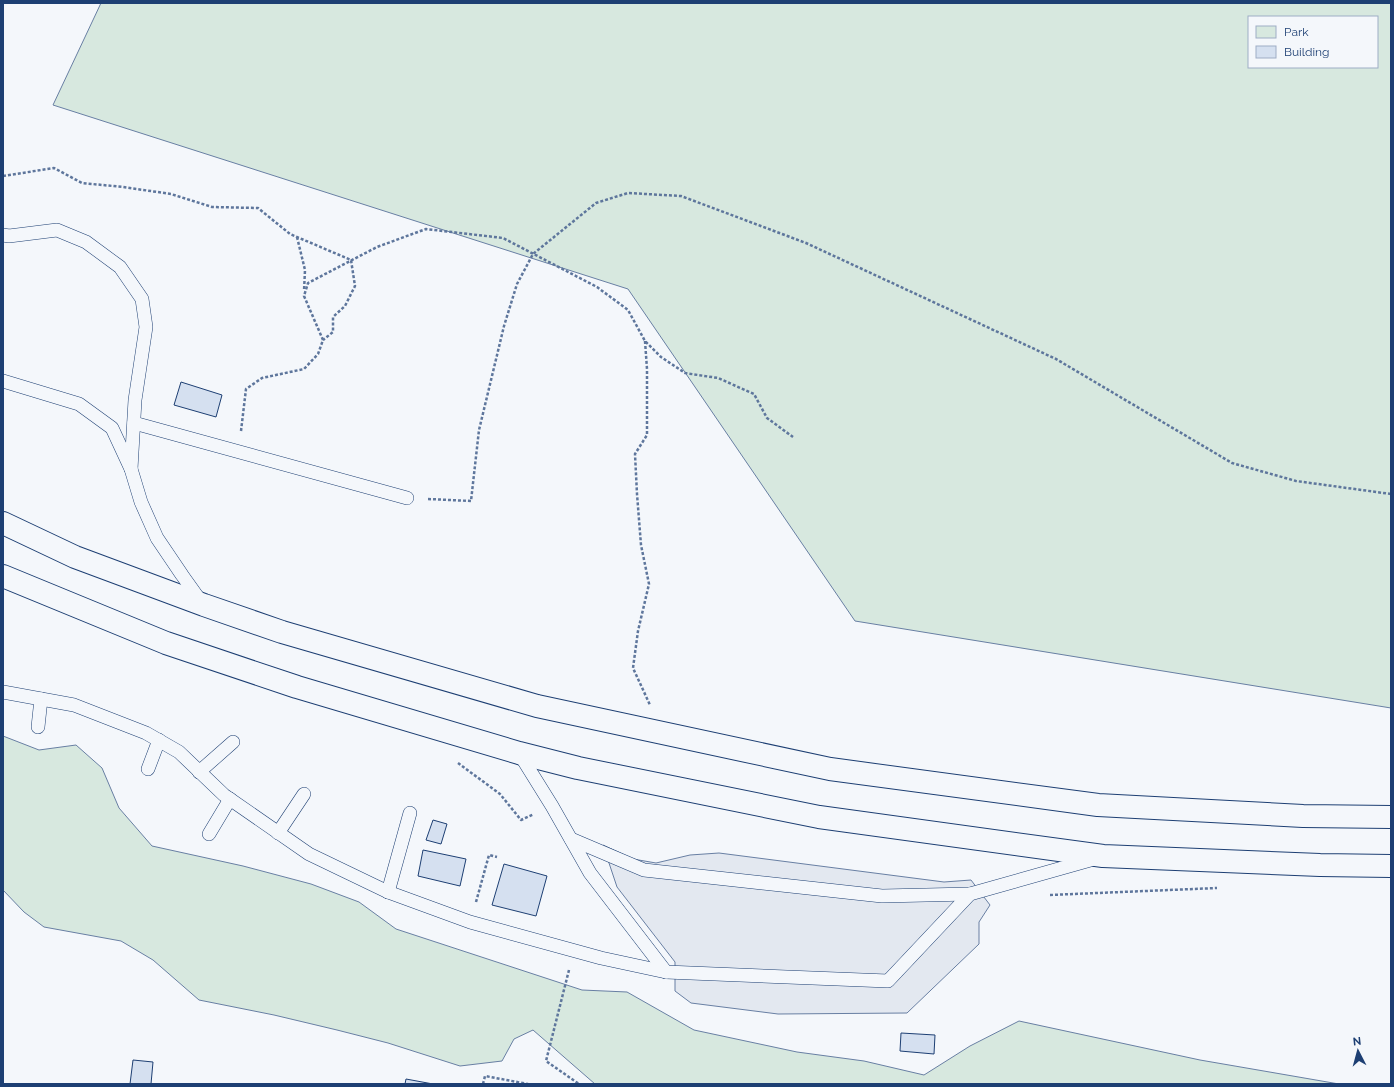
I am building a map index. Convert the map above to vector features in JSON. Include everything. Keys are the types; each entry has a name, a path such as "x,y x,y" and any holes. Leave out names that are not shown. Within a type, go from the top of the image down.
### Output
{"highway":[{"path":"3,524 75,557 282,632 537,706 830,769 1098,805 1303,816 1391,817"},
{"path":"3,576 166,643 297,687 519,753 578,768 819,817 1104,856 1320,865 1391,866"}],"lane":[{"path":"3,235 9,236 58,230 86,242 120,266 142,299 146,327 135,400 131,469"},
{"path":"3,381 79,404 112,428 131,469 141,502 157,538 182,576 204,605"},
{"path":"134,423 407,498"},
{"path":"3,692 74,705 146,733 179,752 230,799 309,854 388,892 470,922 601,958 666,972 888,981 970,894"},
{"path":"38,727 42,699"},
{"path":"148,769 159,740"},
{"path":"199,772 234,742"},
{"path":"519,753 552,806 590,873 666,972"},
{"path":"278,833 304,794"},
{"path":"209,834 230,799"},
{"path":"388,892 410,813"},
{"path":"570,839 644,870 882,896 970,894 1104,856"}],"path":[{"path":"3,176 54,168 82,183 171,194 212,207 258,208 290,234 351,260"},
{"path":"407,498 471,501 479,430 504,326 518,284 533,254 596,203 628,192 681,196 806,243 1056,359 1232,463 1296,481 1391,494"},
{"path":"304,296 308,283 377,246 426,229 503,238 597,286 628,310 645,341 661,357 685,373 718,378 754,394 767,418 793,437"},
{"path":"297,237 305,270 304,296 323,340"},
{"path":"239,452 246,390 262,378 304,369 318,354 323,340 333,332 333,317 345,306 355,286 351,260"},
{"path":"645,341 647,369 647,435 635,454 641,545 649,584 638,631 633,668 647,697 651,710"},
{"path":"470,922 489,854 497,857"},
{"path":"569,967 546,1061 579,1084"},
{"path":"483,1084 484,1076 528,1084"}],"green space":[{"path":"101,3 1391,3 1391,708 855,621 628,289 53,105"},
{"path":"3,736 39,750 76,745 102,768 119,808 152,846 243,866 311,884 359,902 396,929 582,990 627,992 694,1030 797,1052 864,1061 924,1075 970,1046 1019,1021 1200,1060 1339,1084 595,1084 533,1030 514,1039 502,1061 460,1066 388,1043 337,1030 274,1015 199,1000 153,960 121,941 44,927 24,912 3,890"}],"shaded area":[{"path":"603,845 633,859 656,863 690,855 719,853 944,882 971,880 990,905 979,922 979,944 907,1013 778,1014 691,1003 675,991 675,962 617,887"}],"building":[{"path":"181,382 222,395 216,417 174,405"},
{"path":"433,820 447,824 441,844 426,840"},
{"path":"423,850 466,859 460,886 418,876"},
{"path":"504,864 547,876 536,916 492,905"},
{"path":"901,1033 935,1035 934,1054 900,1051"},
{"path":"133,1060 153,1062 151,1084 130,1084"},
{"path":"406,1079 433,1084 405,1084"}]}
